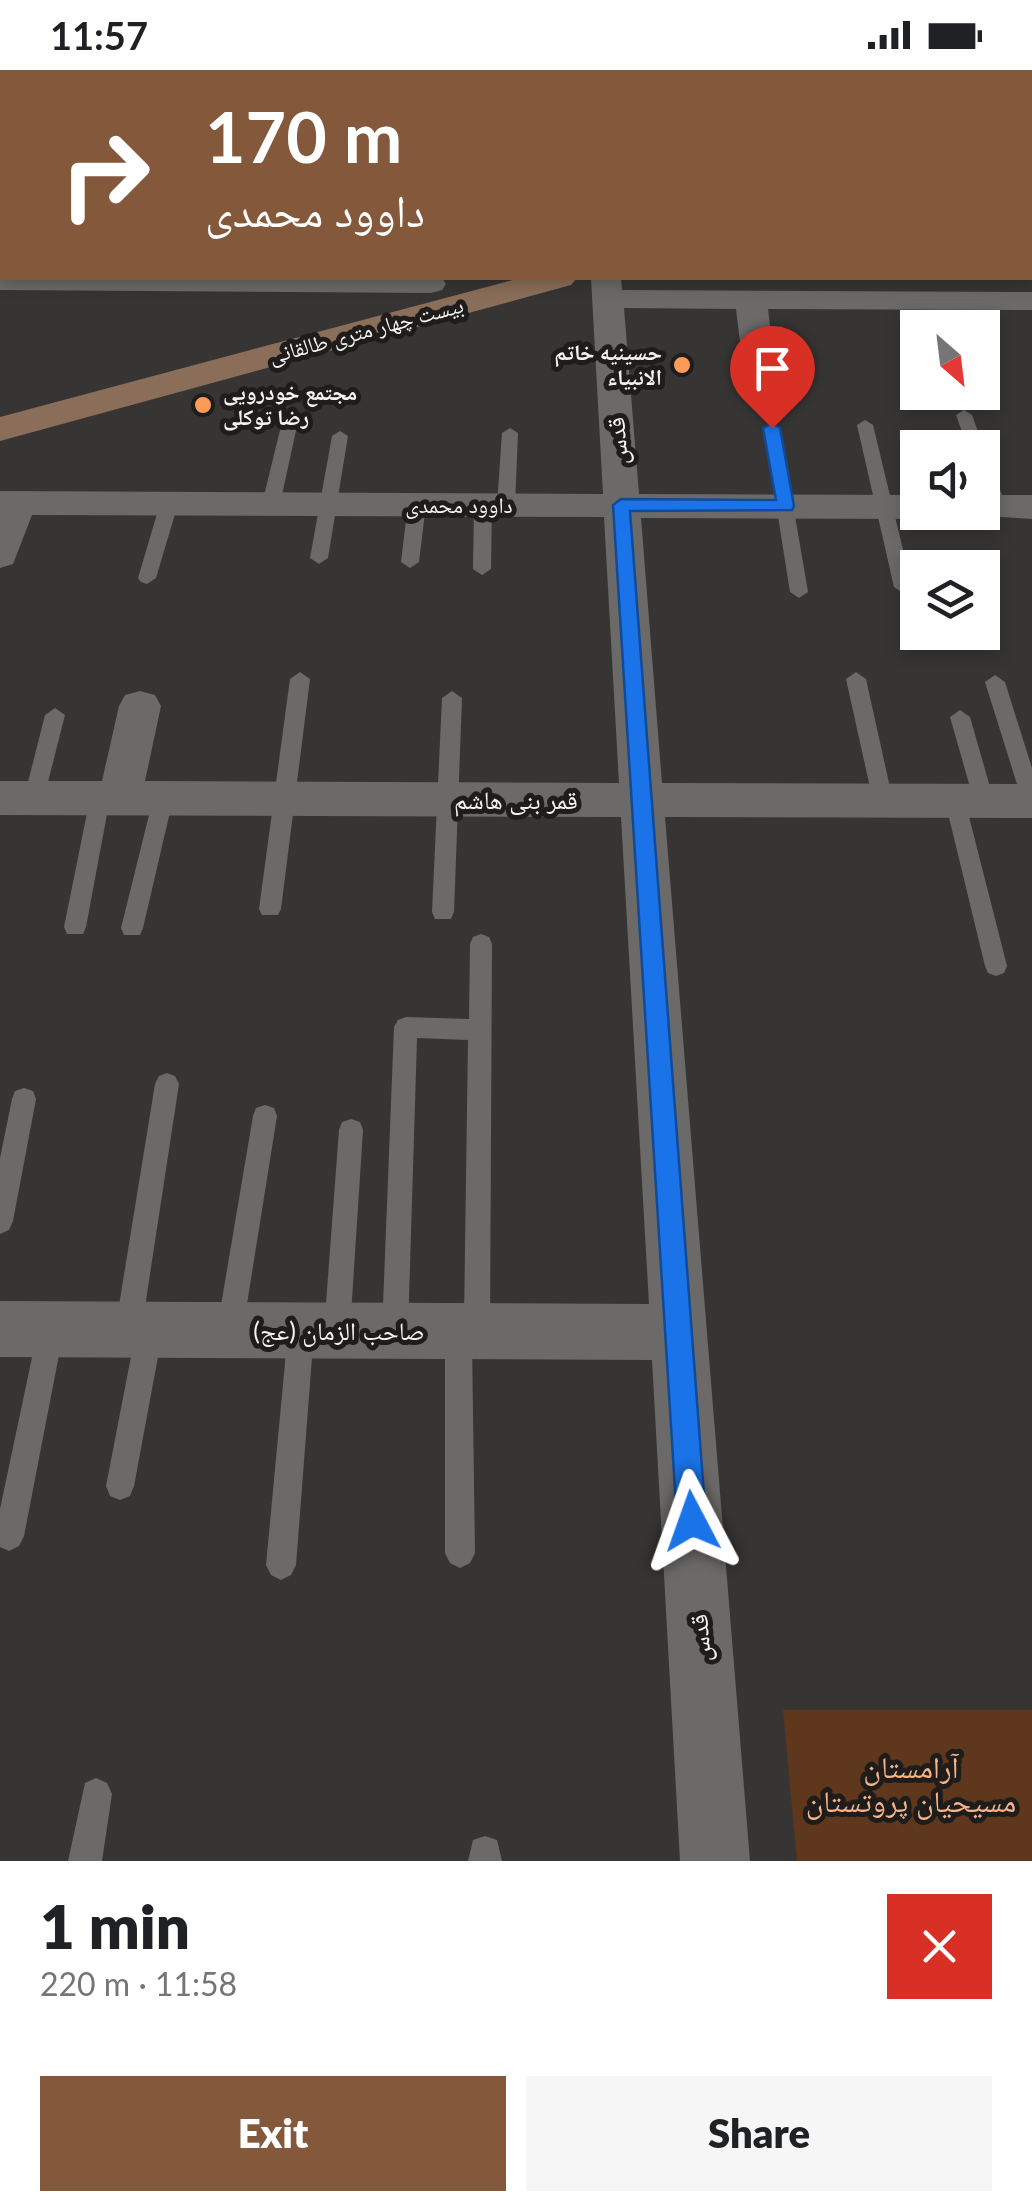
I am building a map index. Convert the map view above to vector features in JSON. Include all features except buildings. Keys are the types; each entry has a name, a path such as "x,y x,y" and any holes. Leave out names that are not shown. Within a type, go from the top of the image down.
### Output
{"main road":[{"name":"بیست چهار متری طالقانی","path":"0,430 552,280"},
{"path":"0,403 443,281"}],"street":[{"path":"0,281 443,281"},
{"path":"606,288 751,300 1032,300"},
{"name":"قدس","path":"606,288 715,1861"},
{"path":"751,300 758,366"},
{"path":"0,555 9,504"},
{"name":"داوود محمدی","path":"9,504 900,506"},
{"path":"128,798 140,706"},
{"name":"قمر بنی هاشم","path":"17,798 1032,801"},
{"name":"صاحب الزمان (عج)","path":"25,1329 678,1332"}],"lane":[{"path":"964,414 970,430"},
{"path":"865,425 900,502"},
{"path":"272,504 289,426"},
{"path":"772,428 799,592"},
{"path":"482,569 510,433"},
{"path":"319,558 325,504 340,436"},
{"path":"147,578 169,504"},
{"path":"410,562 417,504"},
{"path":"270,909 300,679"},
{"path":"856,679 883,801"},
{"path":"995,682 1032,801"},
{"path":"444,912 452,698"},
{"path":"17,798 56,714"},
{"path":"960,718 969,801 996,966"},
{"path":"75,927 128,798"},
{"path":"128,798 132,928"},
{"path":"460,1552 481,944"},
{"path":"394,1331 406,1027 480,1030"},
{"path":"120,1486 167,1084"},
{"path":"0,1221 24,1099"},
{"path":"229,1330 265,1116"},
{"path":"281,1565 351,1130"},
{"path":"9,1536 25,1329"},
{"path":"85,1861 96,1794"}],"green space":[{"name":"آرامستان مسیحیان پروتستان","path":"783,1710 1032,1710 1032,1861 797,1861"}],"place":[{"name":"حسینیه خاتم الانبیاء","path":"682,365"},
{"name":"مجتمع خودرویی رضا توکلی","path":"203,405"}],"route":[{"path":"692,1521 621,505 786,506 772,428"}]}
